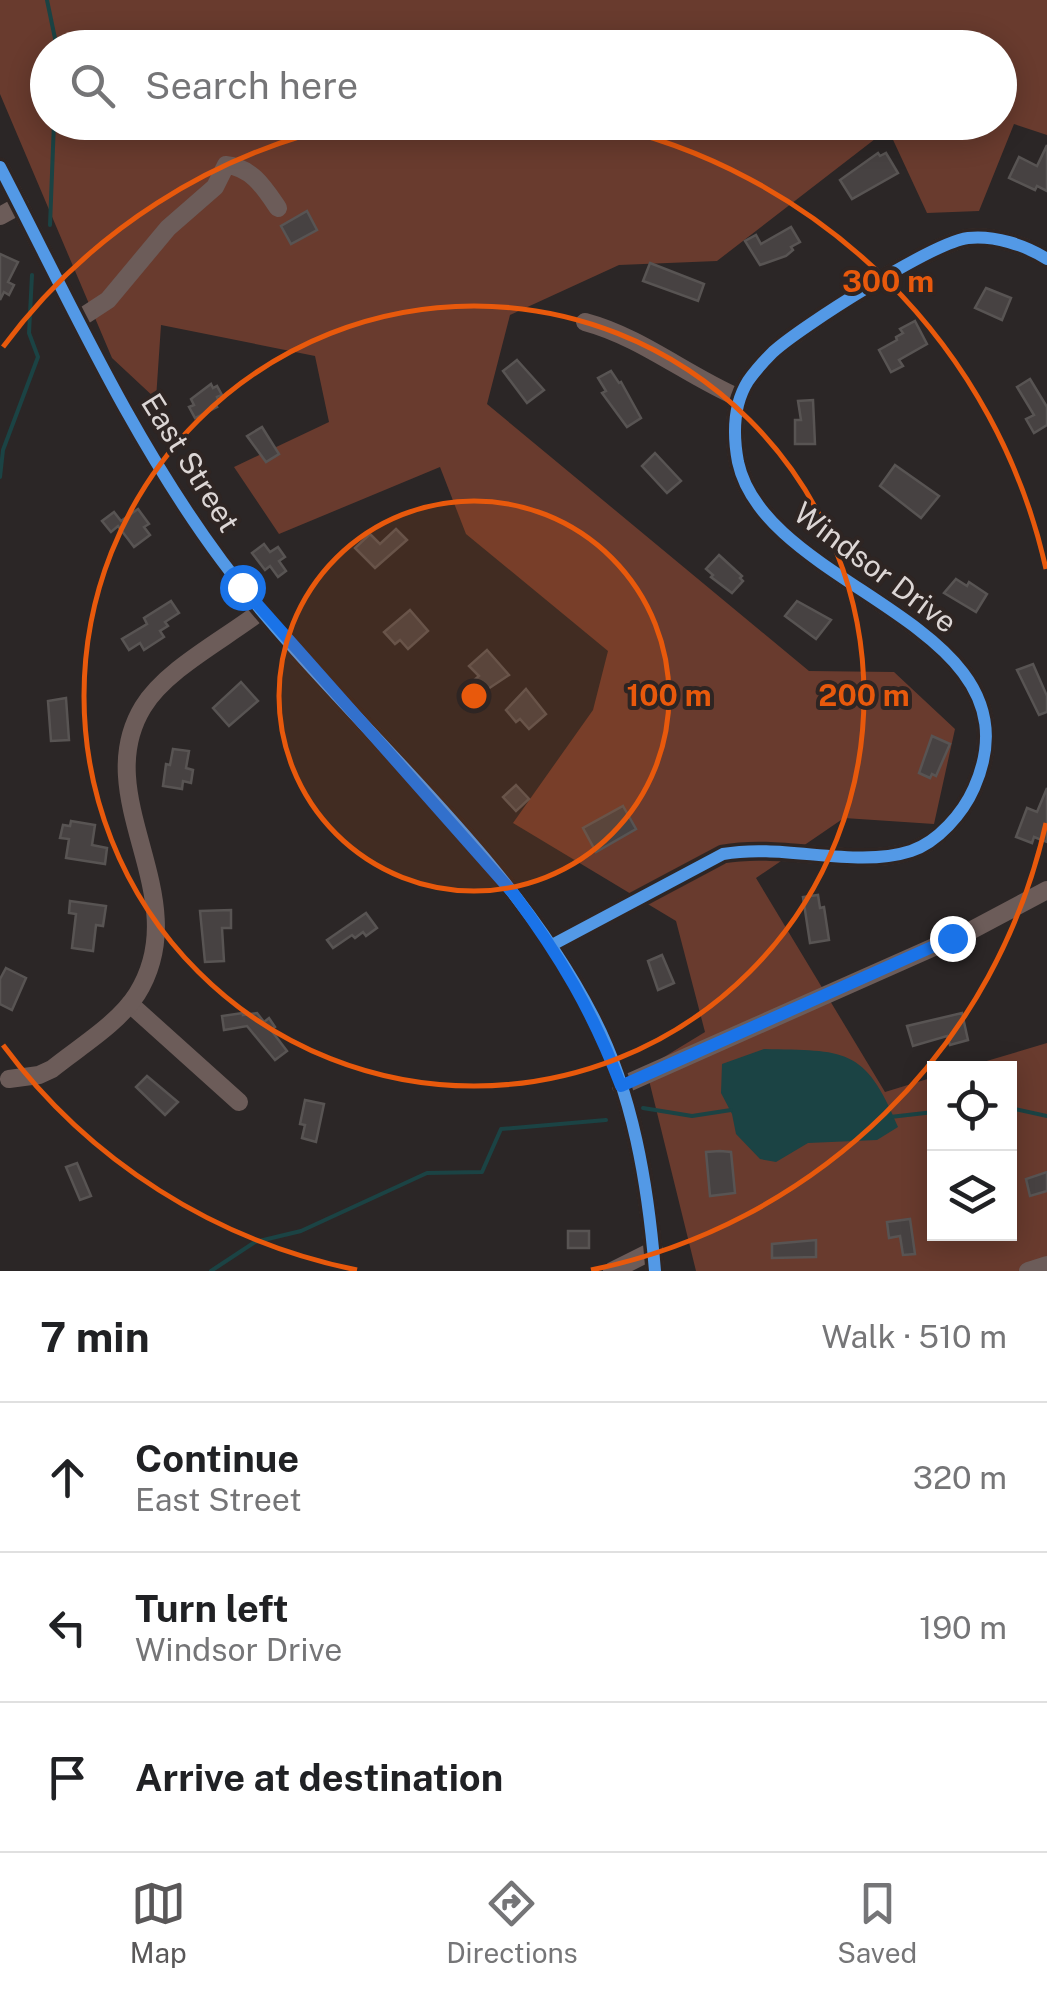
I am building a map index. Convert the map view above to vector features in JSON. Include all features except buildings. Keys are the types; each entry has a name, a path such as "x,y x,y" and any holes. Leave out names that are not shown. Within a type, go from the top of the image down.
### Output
{"street":[{"path":"79,320 108,300 168,228 216,187 226,164 259,180 278,208"},
{"name":"East Street","path":"0,167 79,320 172,487 209,544 261,611 458,830 552,945 594,1016 621,1086 642,1166 656,1271"},
{"path":"0,216 20,205"},
{"path":"585,322 618,331 705,384 739,398 774,350 934,249 965,238 994,238 1047,259"},
{"name":"Windsor Drive","path":"552,945 723,854 768,849 876,857 916,850 943,830 965,806 982,774 988,719 968,674 926,634 766,517 749,492 734,436 739,398"},
{"path":"9,1080 52,1069 130,1004 149,971 157,941 156,897 126,778 132,728 158,687 261,611"},
{"path":"621,1086 970,931 1047,890"},
{"path":"130,1004 239,1102"},
{"path":"612,1271 654,1250"},
{"path":"1028,1271 1047,1265"}],"shaded area":[{"path":"0,0 1047,0 1047,135 1017,125 1017,30 30,30 30,140 874,140 717,261 619,265 510,315 487,404 809,671 894,672 955,729 934,824 844,818 756,878 885,1092 927,1079 927,1241 1017,1241 1017,1061 987,1061 1047,1043 1047,1271 696,1271 646,1068 705,1032 676,921 513,823 593,710 608,651 466,534 440,467 279,534 234,467 329,422 315,356 161,325 156,399 112,358 0,94"},
{"path":"893,140 1008,140 979,211 927,213"}],"water":[{"path":"764,1049 833,1053 849,1058 874,1081 898,1127 877,1140 808,1143 776,1162 760,1159 736,1134 732,1114 721,1093 722,1064"}],"waterway":[{"path":"47,0 53,30"},
{"path":"50,225 53,140"},
{"path":"0,477 3,450 38,357 29,333 32,275"},
{"path":"643,1108 692,1116 731,1110"},
{"path":"1017,1110 1047,1116"},
{"path":"890,1117 927,1113"},
{"path":"211,1271 255,1242 301,1231 427,1173 482,1172 501,1129 606,1120"}],"cycle path":[{"path":"0,167 130,418 189,515 267,618 467,837 557,954 593,1016 619,1076 643,1173 655,1271"},
{"path":"552,945 723,854 770,851 889,856 931,841 963,807 974,788 986,732 972,686 939,647 797,545 759,507 738,462 737,410 748,381 773,352 838,306 927,254 978,237 1009,242 1047,259"}],"route":[{"path":"242,587 513,893 552,945 594,1016 621,1086 952,938"}]}
